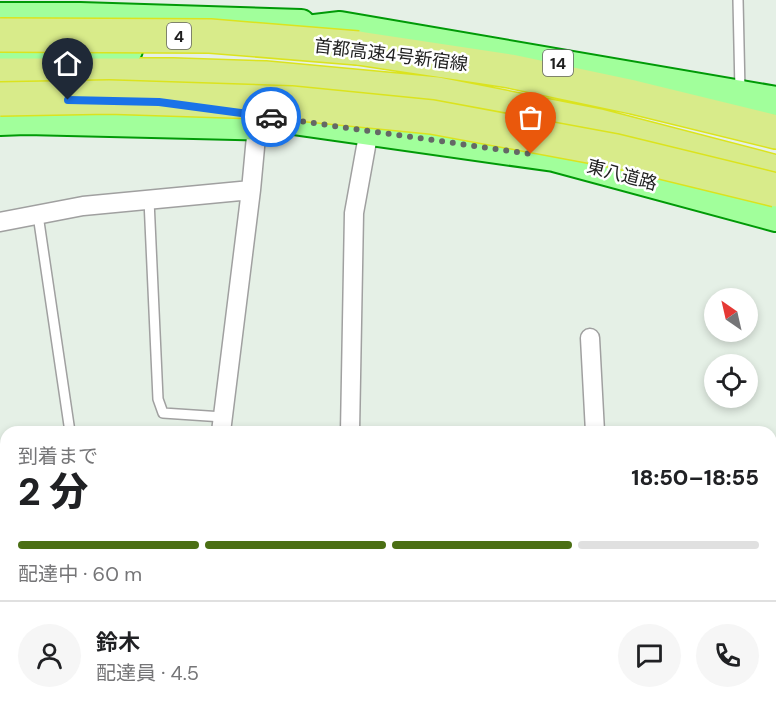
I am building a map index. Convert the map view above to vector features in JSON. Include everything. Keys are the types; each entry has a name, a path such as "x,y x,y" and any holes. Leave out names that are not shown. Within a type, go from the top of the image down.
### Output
{"highway":[{"name":"首都高速4号新宿線","path":"11,17 358,48 522,73 776,132"},
{"path":"0,58 296,61 438,86 602,110 776,154"},
{"path":"0,75 173,75 438,86 776,172"},
{"path":"0,99 109,98 291,104 432,117 616,151 776,190"}],"main road":[{"path":"11,17 340,26"},
{"name":"14","path":"0,58 133,50 340,26 776,101"},
{"name":"東八道路","path":"0,99 159,102 554,157 776,217"},
{"path":"0,121 369,130"}],"street":[{"path":"222,425 257,126"},
{"path":"350,426 354,213 369,130"},
{"path":"0,222 83,206 251,190"},
{"path":"590,338 595,426"}],"lane":[{"path":"738,0 740,94"},
{"path":"149,200 158,399 164,413 222,425"},
{"path":"38,215 69,426"}],"way so far":[{"path":"271,117 531,154"}],"route":[{"path":"68,100 159,102 271,117"}]}
